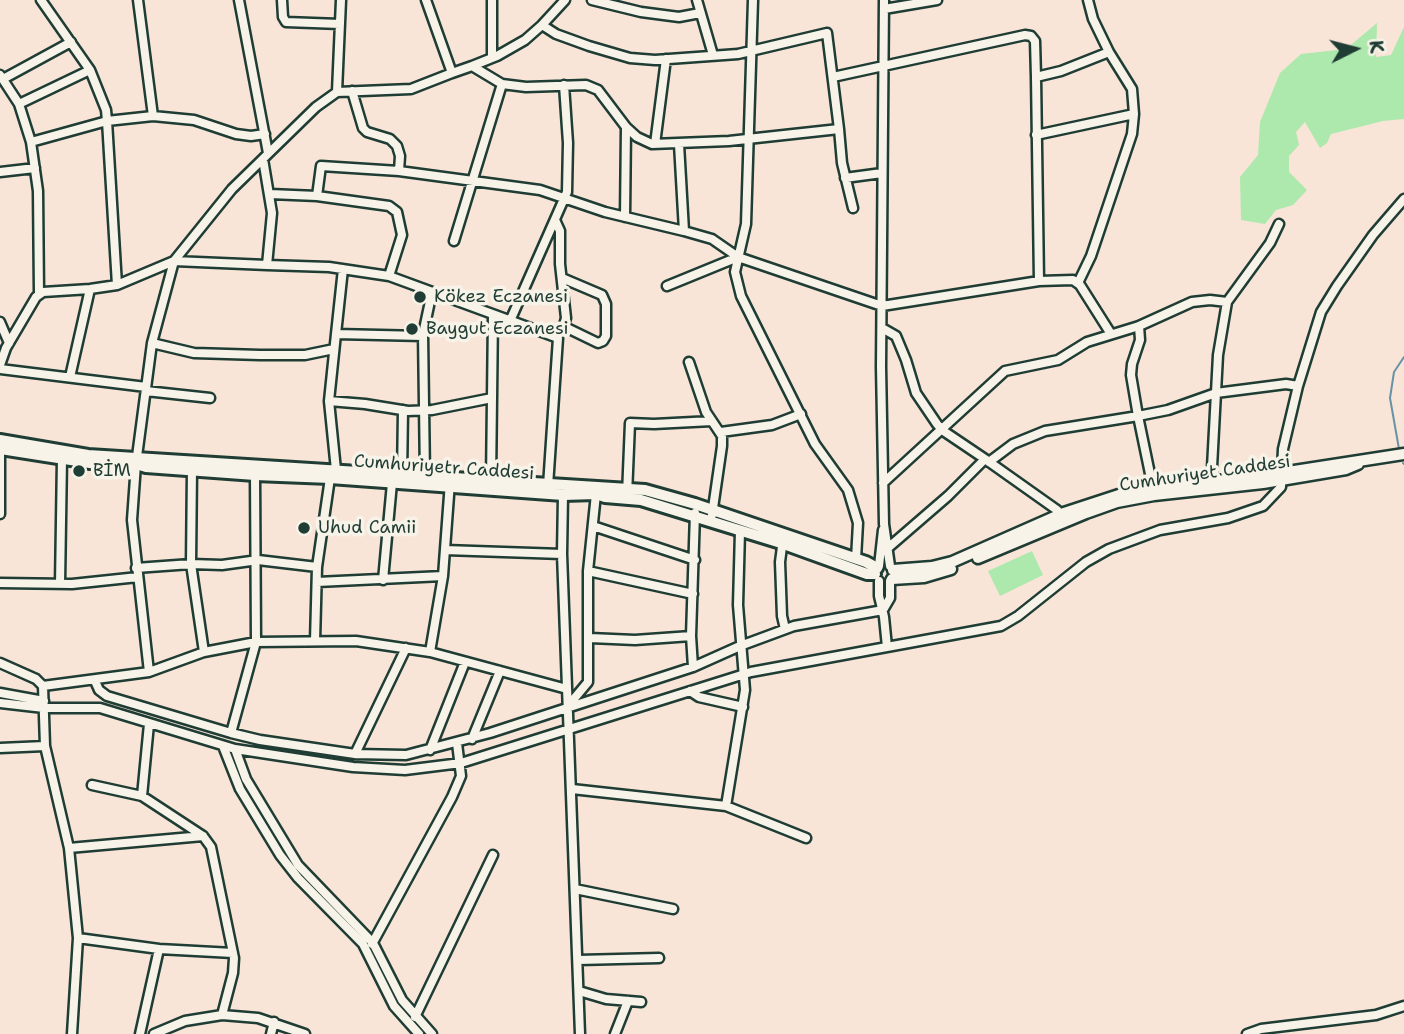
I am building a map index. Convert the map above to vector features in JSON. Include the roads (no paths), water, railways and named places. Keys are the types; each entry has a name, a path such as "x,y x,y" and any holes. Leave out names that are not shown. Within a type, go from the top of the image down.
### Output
{"main road":[{"path":"0,440 137,461 398,480 425,476 450,483 491,481 627,494 645,491 695,509 740,531 783,539 837,564 867,574 877,572"},
{"name":"Cumhuriyetr Caddesi","path":"0,449 90,463 137,461 146,467 255,475 333,474"},
{"name":"Cumhuriyetr Caddesi","path":"398,480 547,488 563,495 596,494 605,497 627,494"},
{"path":"711,516 856,559 877,572"}],"street":[{"path":"41,0 90,70 106,110 117,285"},
{"path":"138,0 153,116"},
{"path":"239,0 265,134 272,213 267,265"},
{"path":"282,0 286,22 340,24"},
{"path":"337,92 341,0"},
{"path":"426,0 452,73"},
{"path":"492,0 492,58"},
{"path":"149,672 132,520 152,343 174,261 232,189 316,107 337,92 411,89 492,58 525,40 565,0"},
{"path":"592,0 654,14 679,17 700,13"},
{"path":"697,0 713,55"},
{"path":"753,0 746,224 735,272 741,296 815,444 844,480 858,523 856,559"},
{"path":"883,610 890,598 891,574 884,524 883,483 884,4 937,0"},
{"path":"1078,283 1088,264 1129,147 1134,114 1132,89 1109,52 1093,19 1088,0"},
{"path":"542,24 556,34 630,58 666,59 713,55 752,50 827,33 845,178 853,208"},
{"path":"833,77 1028,35 1033,38 1039,281"},
{"path":"71,41 1,77 19,104 31,142 38,191 39,294 5,347 0,367 210,398"},
{"path":"1036,77 1061,71 1109,52"},
{"path":"656,144 666,59"},
{"path":"472,66 502,84 526,87 586,85 598,90 626,127 637,137 656,144 747,139 839,129"},
{"path":"19,104 90,70"},
{"path":"454,241 502,84"},
{"path":"510,321 565,198 569,182 564,85"},
{"path":"352,91 363,128 369,133 390,139 397,146 400,156 399,172"},
{"path":"1036,135 1134,114"},
{"path":"31,142 107,121 153,116 194,120 236,134 265,134"},
{"path":"625,217 626,127"},
{"path":"679,144 684,231"},
{"path":"317,196 321,166 399,172 540,190 605,212 712,239 738,257 882,306 1039,281 1069,280 1078,283 1111,334"},
{"path":"0,172 35,168"},
{"path":"845,178 882,173"},
{"path":"270,194 317,196 395,209 401,240 389,276"},
{"path":"0,702 92,706 235,749 374,770 420,769 461,763 743,674 1001,626 1018,616 1086,562 1109,549 1160,530 1228,518 1256,510 1279,490 1283,449 1298,386 1321,312 1373,235 1404,199"},
{"path":"547,488 558,338 565,327 566,314 560,231 555,220"},
{"path":"1211,486 1217,355 1227,302 1270,243 1279,224"},
{"path":"667,286 738,257"},
{"path":"39,294 48,290 117,285 174,261 342,269 389,276 558,338"},
{"path":"315,641 317,567 333,474 329,401 342,269"},
{"path":"562,278 602,295 606,304 606,335 601,342 565,327"},
{"path":"70,377 90,289"},
{"path":"425,476 423,336 432,292"},
{"path":"883,483 1005,371 1058,360 1087,342 1139,326 1192,302 1227,302"},
{"path":"491,481 492,315"},
{"path":"0,322 5,347"},
{"path":"1139,326 1140,340 1131,375 1154,492"},
{"path":"882,328 895,336 916,393 942,430 987,460 1063,518"},
{"path":"336,334 423,336"},
{"path":"152,343 208,354 305,355 334,349"},
{"path":"689,362 706,412 721,432 722,446 711,516"},
{"path":"889,547 987,460 1013,444 1045,431 1168,410 1216,393 1286,384 1298,386"},
{"path":"329,401 423,410 492,398"},
{"path":"383,580 398,480 403,410"},
{"path":"721,432 772,425 801,414"},
{"path":"627,494 630,423 712,421"},
{"path":"0,440 0,514"},
{"name":"Cumhuriyet Caddesi","path":"891,574 952,562 1119,495 1281,476 1345,462 1404,454"},
{"path":"60,584 62,458"},
{"path":"191,469 191,564 204,652"},
{"path":"231,733 256,642 258,561 255,475"},
{"name":"Cumhuriyet Caddesi","path":"1211,486 1263,483 1281,476"},
{"path":"430,652 443,576 450,483"},
{"path":"1263,483 1266,503"},
{"path":"568,706 589,682 588,571 596,494"},
{"path":"563,495 562,554 580,1034"},
{"path":"694,667 691,636 695,509"},
{"path":"884,524 877,572 887,647"},
{"path":"593,526 695,560"},
{"path":"726,806 743,707 740,531"},
{"path":"783,539 781,603 785,629"},
{"path":"445,550 562,554"},
{"path":"0,583 60,584 191,564 222,565 258,561 317,567"},
{"path":"877,572 884,564 891,574"},
{"path":"588,571 693,594"},
{"path":"877,572 885,583 891,574"},
{"path":"317,582 443,576"},
{"path":"95,681 99,690 107,696 260,740 355,754 406,755 472,739 694,667 785,629 814,621 883,610"},
{"path":"590,638 635,640 691,636"},
{"path":"43,686 149,672 204,652 256,642 356,641 430,652 567,690"},
{"path":"355,754 406,649"},
{"path":"430,750 465,662"},
{"path":"0,663 36,679 43,686 46,746 69,848 78,939 72,1034"},
{"path":"472,739 500,671"},
{"path":"690,691 699,697 743,707"},
{"path":"0,693 44,704"},
{"path":"142,796 149,724"},
{"path":"370,946 461,776 457,743"},
{"path":"0,748 46,746"},
{"path":"223,746 240,789 286,863 370,946 394,1006 419,1034"},
{"path":"235,749 246,779 299,865 370,946 401,1000 432,1034"},
{"path":"92,785 142,796 203,836 214,855 234,968 222,1015"},
{"path":"572,789 726,806 806,838"},
{"path":"69,848 203,836"},
{"path":"415,1017 494,855"},
{"path":"575,889 673,909"},
{"path":"78,939 159,949 233,953"},
{"path":"140,1034 159,949"},
{"path":"578,960 659,958"},
{"path":"579,991 606,999 641,1002"},
{"path":"615,1034 628,1001"},
{"path":"1247,1034 1261,1029 1376,1015 1404,1006"},
{"path":"154,1034 185,1021 222,1015 246,1016 274,1022 304,1034"},
{"path":"271,1034 274,1022"}],"waterway":[{"path":"1399,449 1390,398 1394,372 1404,357"}],"place":[{"name":"Kökez Eczanesi","path":"420,297"},
{"name":"Baygut Eczanesi","path":"412,329"},
{"name":"BİM","path":"79,471"},
{"name":"Uhud Camii","path":"304,528"}]}
